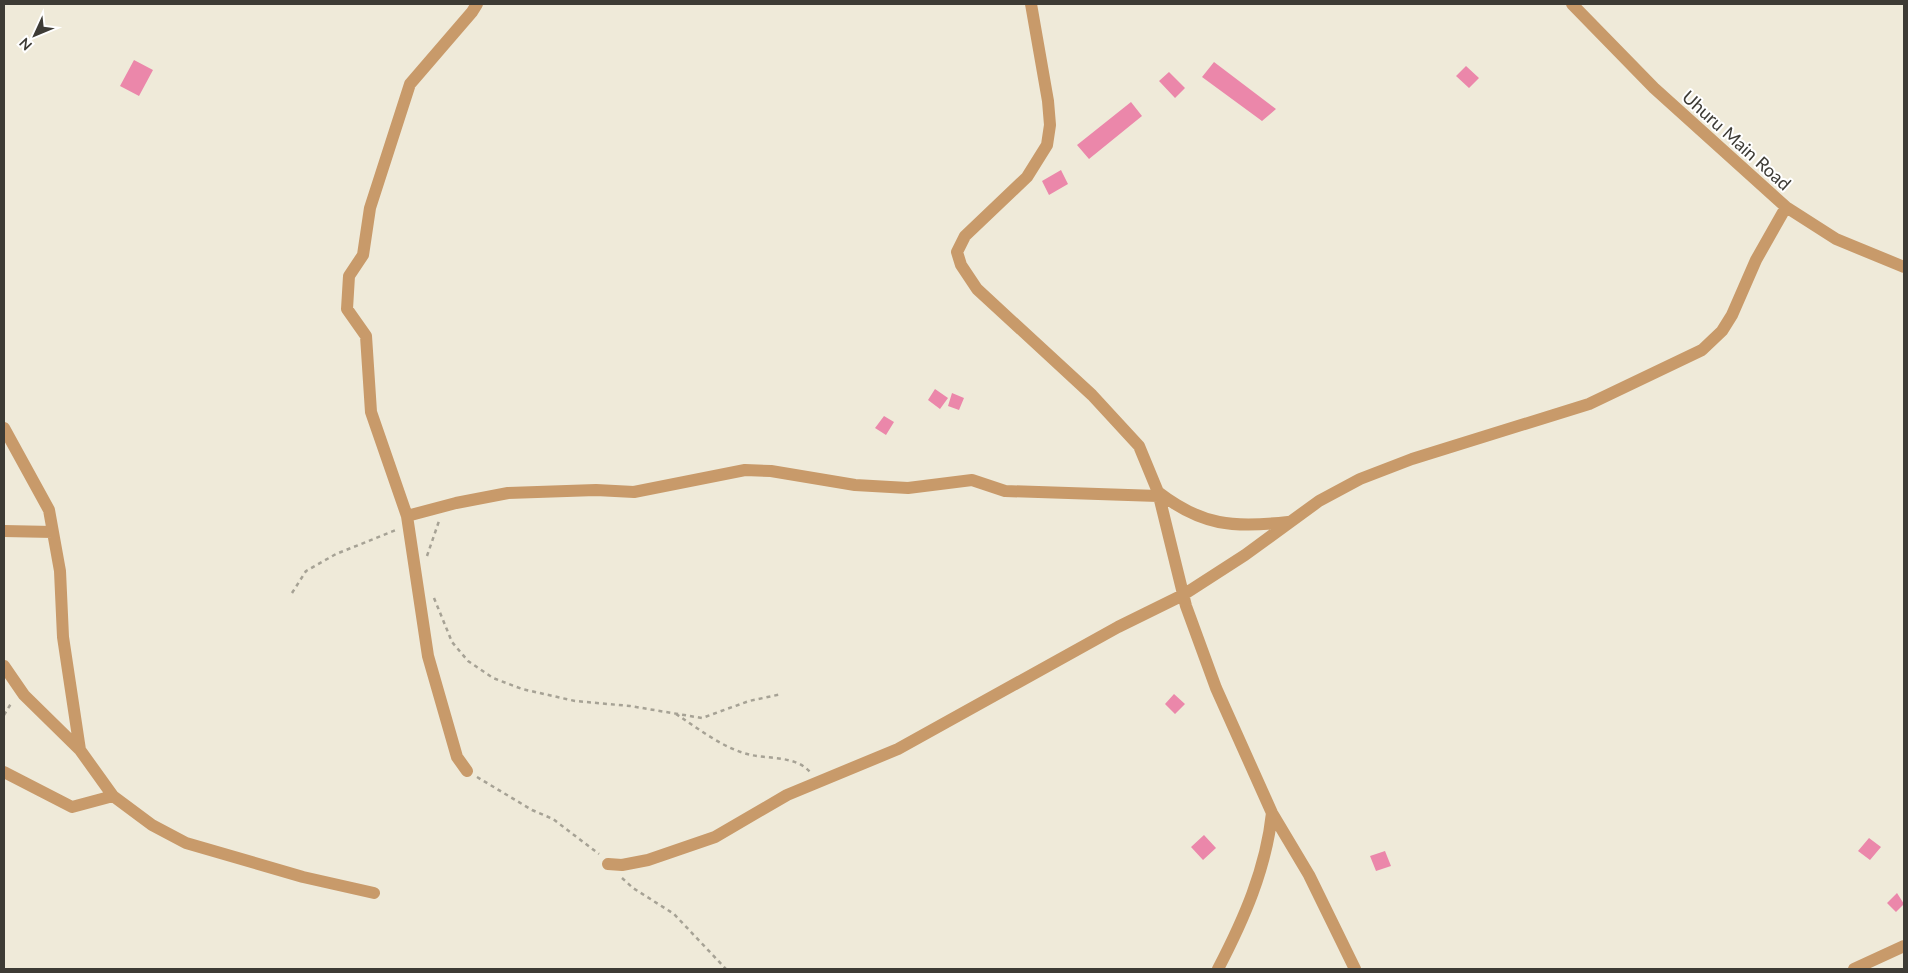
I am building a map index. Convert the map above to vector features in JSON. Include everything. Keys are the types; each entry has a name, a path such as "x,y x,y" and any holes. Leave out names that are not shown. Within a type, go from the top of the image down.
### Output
{"street":[{"path":"467,771 457,756 428,656 408,520 371,412 366,336 347,308 349,276 363,255 370,208 410,84 477,4"},
{"path":"1031,4 1048,94 1050,125 1047,145 1027,177 965,236 958,252 961,265 966,276 988,300 1062,366 1119,422 1139,446 1146,459 1158,494 1183,595 1200,649 1216,688 1272,813 1309,875 1355,969"},
{"name":"Uhuru Main Road","path":"1572,4 1654,88 1786,207 1836,238 1904,267"},
{"path":"608,864 622,865 648,860 715,837 777,800 898,749 945,726 1118,627 1183,595 1245,555 1288,522 1338,490 1412,459 1589,404 1702,350 1722,331 1732,315 1760,251 1786,207"},
{"path":"4,428 49,510 60,571 63,637 80,750"},
{"path":"408,520 440,507 508,493 596,490 634,492 745,470 759,470 855,485 908,488 972,480 1005,491 1158,494 1191,515 1206,519 1248,524 1288,522"},
{"path":"4,531 53,532"},
{"path":"4,666 24,695 80,750 112,796 152,825 186,843 303,877 374,893"},
{"path":"4,772 72,807 112,796"},
{"path":"1218,969 1245,914 1256,885 1265,856 1272,813"},
{"path":"1854,969 1904,946"}],"path":[{"path":"426,559 439,525 440,507"},
{"path":"292,593 306,571 336,554 408,520"},
{"path":"433,591 452,642 468,661 493,678 522,689 575,701 630,706 702,718 749,701 782,694"},
{"path":"674,713 724,744 741,751 803,764 819,783"}],"building":[{"path":"134,60 153,70 139,96 120,86"},
{"path":"1214,62 1276,109 1262,121 1202,77"},
{"path":"1466,66 1479,78 1469,88 1456,76"},
{"path":"1169,72 1185,88 1175,98 1159,81"},
{"path":"1131,102 1142,116 1089,159 1077,145"},
{"path":"1061,170 1068,184 1049,195 1042,181"},
{"path":"935,389 948,398 940,409 928,400"},
{"path":"952,393 964,398 959,410 948,406"},
{"path":"884,416 894,422 886,435 875,428"},
{"path":"1174,694 1185,704 1175,714 1165,704"},
{"path":"1204,835 1216,848 1203,860 1191,847"},
{"path":"1869,838 1881,847 1870,860 1858,851"},
{"path":"1385,851 1391,866 1376,871 1370,856"},
{"path":"1897,893 1904,904 1896,912 1887,903"}]}
